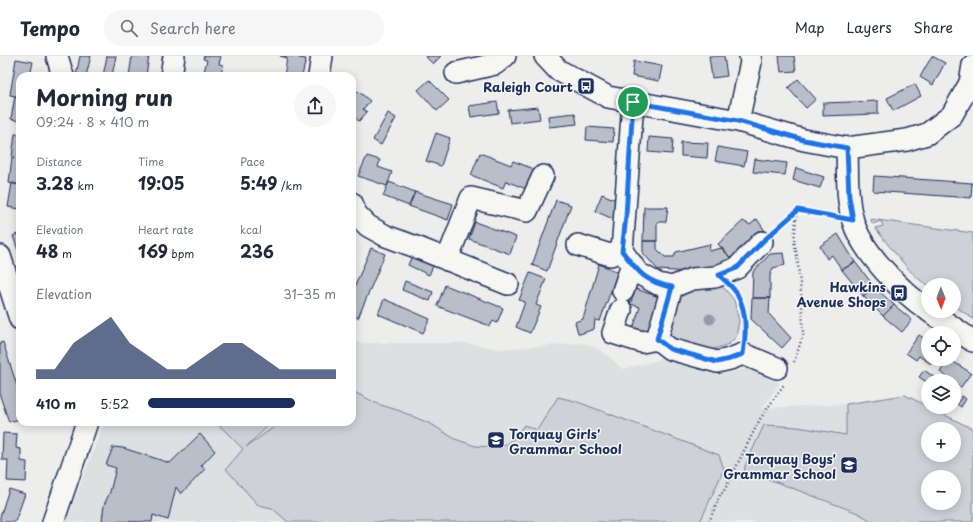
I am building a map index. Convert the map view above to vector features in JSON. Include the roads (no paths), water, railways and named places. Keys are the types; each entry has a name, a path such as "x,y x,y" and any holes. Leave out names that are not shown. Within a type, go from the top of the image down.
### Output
{"street":[{"path":"57,56 62,72"},
{"path":"172,72 174,56"},
{"path":"320,72 322,56"},
{"path":"456,74 495,64 505,56"},
{"path":"545,56 558,70 608,98 738,121 804,140 847,148 907,140 927,134 952,115 970,83 973,65"},
{"path":"738,121 750,56"},
{"path":"633,102 626,216 627,258 622,300 613,333 642,342 657,339 670,349 717,362 743,354 785,372"},
{"path":"847,148 849,197 853,220 860,239 900,288 921,306"},
{"path":"447,260 471,198 527,211 543,176"},
{"path":"356,214 368,226 386,236 508,284"},
{"path":"578,244 610,255 627,258 638,273 658,284 672,287 692,279 719,275 737,268 762,242"},
{"path":"0,256 16,306"},
{"path":"657,339 672,287"},
{"path":"939,318 973,341"},
{"path":"53,522 86,426"}],"place":[{"name":"Raleigh Court","path":"586,86"},
{"name":"Hawkins Avenue Shops","path":"899,293"},
{"name":"Torquay Girls' Grammar School","path":"496,440"},
{"name":"Torquay Boys' Grammar School","path":"849,465"}]}
